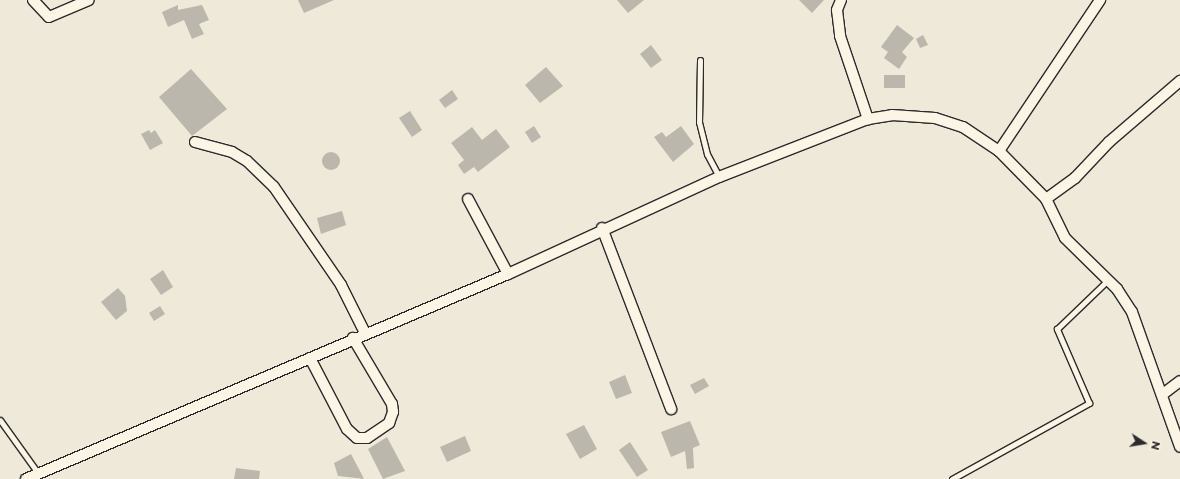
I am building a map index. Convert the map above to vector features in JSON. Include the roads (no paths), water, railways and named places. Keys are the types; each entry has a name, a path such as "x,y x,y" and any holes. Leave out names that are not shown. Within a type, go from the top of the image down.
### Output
{"street":[{"path":"33,0 49,17 89,0"},
{"path":"841,0 838,10 840,36 868,119"},
{"path":"999,151 1100,0"},
{"path":"1046,199 1075,178 1109,142 1180,81"},
{"path":"26,479 40,476 353,338 508,274 602,228 719,177 868,119 892,115 935,118 963,127 999,151 1046,199 1065,238 1108,280 1132,312 1163,394 1180,447"},
{"path":"195,142 232,152 247,161 274,187 341,285 365,333"},
{"path":"468,199 508,274"},
{"path":"602,228 671,409"},
{"path":"310,358 347,430 357,438 367,438 390,423 393,412 392,404 353,338"},
{"path":"1163,394 1180,381"}],"lane":[{"path":"700,60 699,122 708,154 719,177"},
{"path":"952,479 1089,403 1057,329 1108,280"},
{"path":"0,420 40,476"}]}
